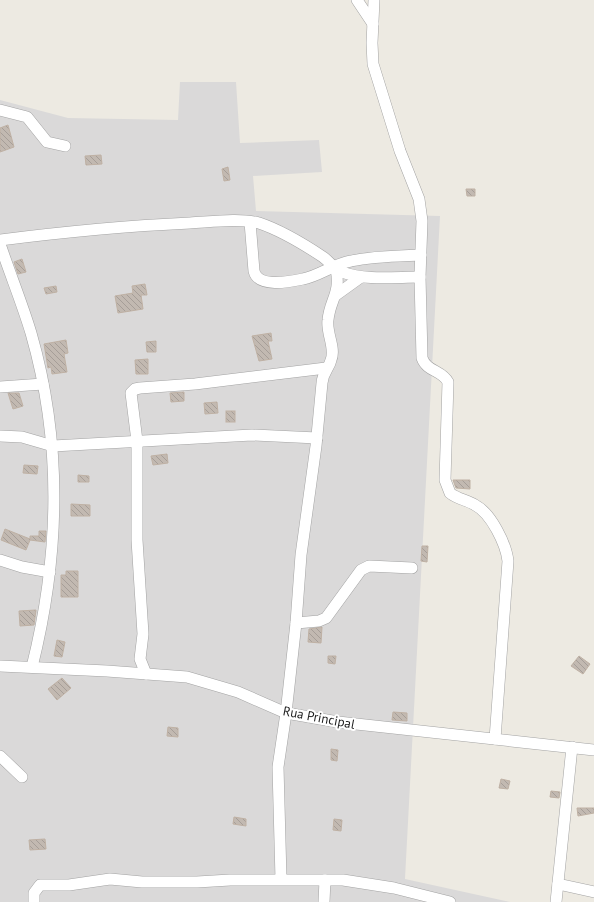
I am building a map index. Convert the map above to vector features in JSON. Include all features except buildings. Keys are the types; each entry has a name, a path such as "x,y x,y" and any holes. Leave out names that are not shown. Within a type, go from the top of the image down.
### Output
{"street":[{"path":"357,0 373,24"},
{"path":"374,0 372,43 376,76 400,151 419,199 422,222 420,277 422,358 424,364 431,370 445,377 448,382 444,470 447,488 453,495 480,508 500,535 507,552 508,561 503,641 495,739"},
{"path":"0,110 27,117 47,142 65,146"},
{"path":"0,240 107,227 207,222 250,222 260,224 297,242 335,267 361,277 420,277"},
{"path":"250,222 255,276 262,281 303,279 335,267 367,258 421,255"},
{"path":"0,244 31,333 43,384 53,446 55,488 50,572 45,615 32,667"},
{"path":"281,879 278,767 286,713 296,623 301,555 317,438 322,383 326,368 332,360 328,321 338,286 335,267"},
{"path":"336,295 361,277"},
{"path":"146,674 140,659 144,634 137,540 136,441 131,393 136,389 195,384 326,368"},
{"path":"0,387 43,384"},
{"path":"0,436 22,437 53,446 252,435 317,438"},
{"path":"0,560 22,567 50,572"},
{"path":"296,623 326,618 355,577 369,566 412,568"},
{"name":"Rua Principal","path":"0,666 146,674 201,680 238,692 286,713 338,722 594,750"},
{"path":"556,902 572,747"},
{"path":"0,756 22,777"},
{"path":"34,902 34,893 40,884 70,885 110,879 142,882 205,882 281,879 325,880 367,883 450,902"},
{"path":"324,902 325,880"},
{"path":"558,884 594,892"}],"shaded area":[{"path":"180,82 236,82 240,143 319,140 322,172 253,176 256,211 440,216 405,879 510,902 0,902 0,100 68,118 178,120"}]}
